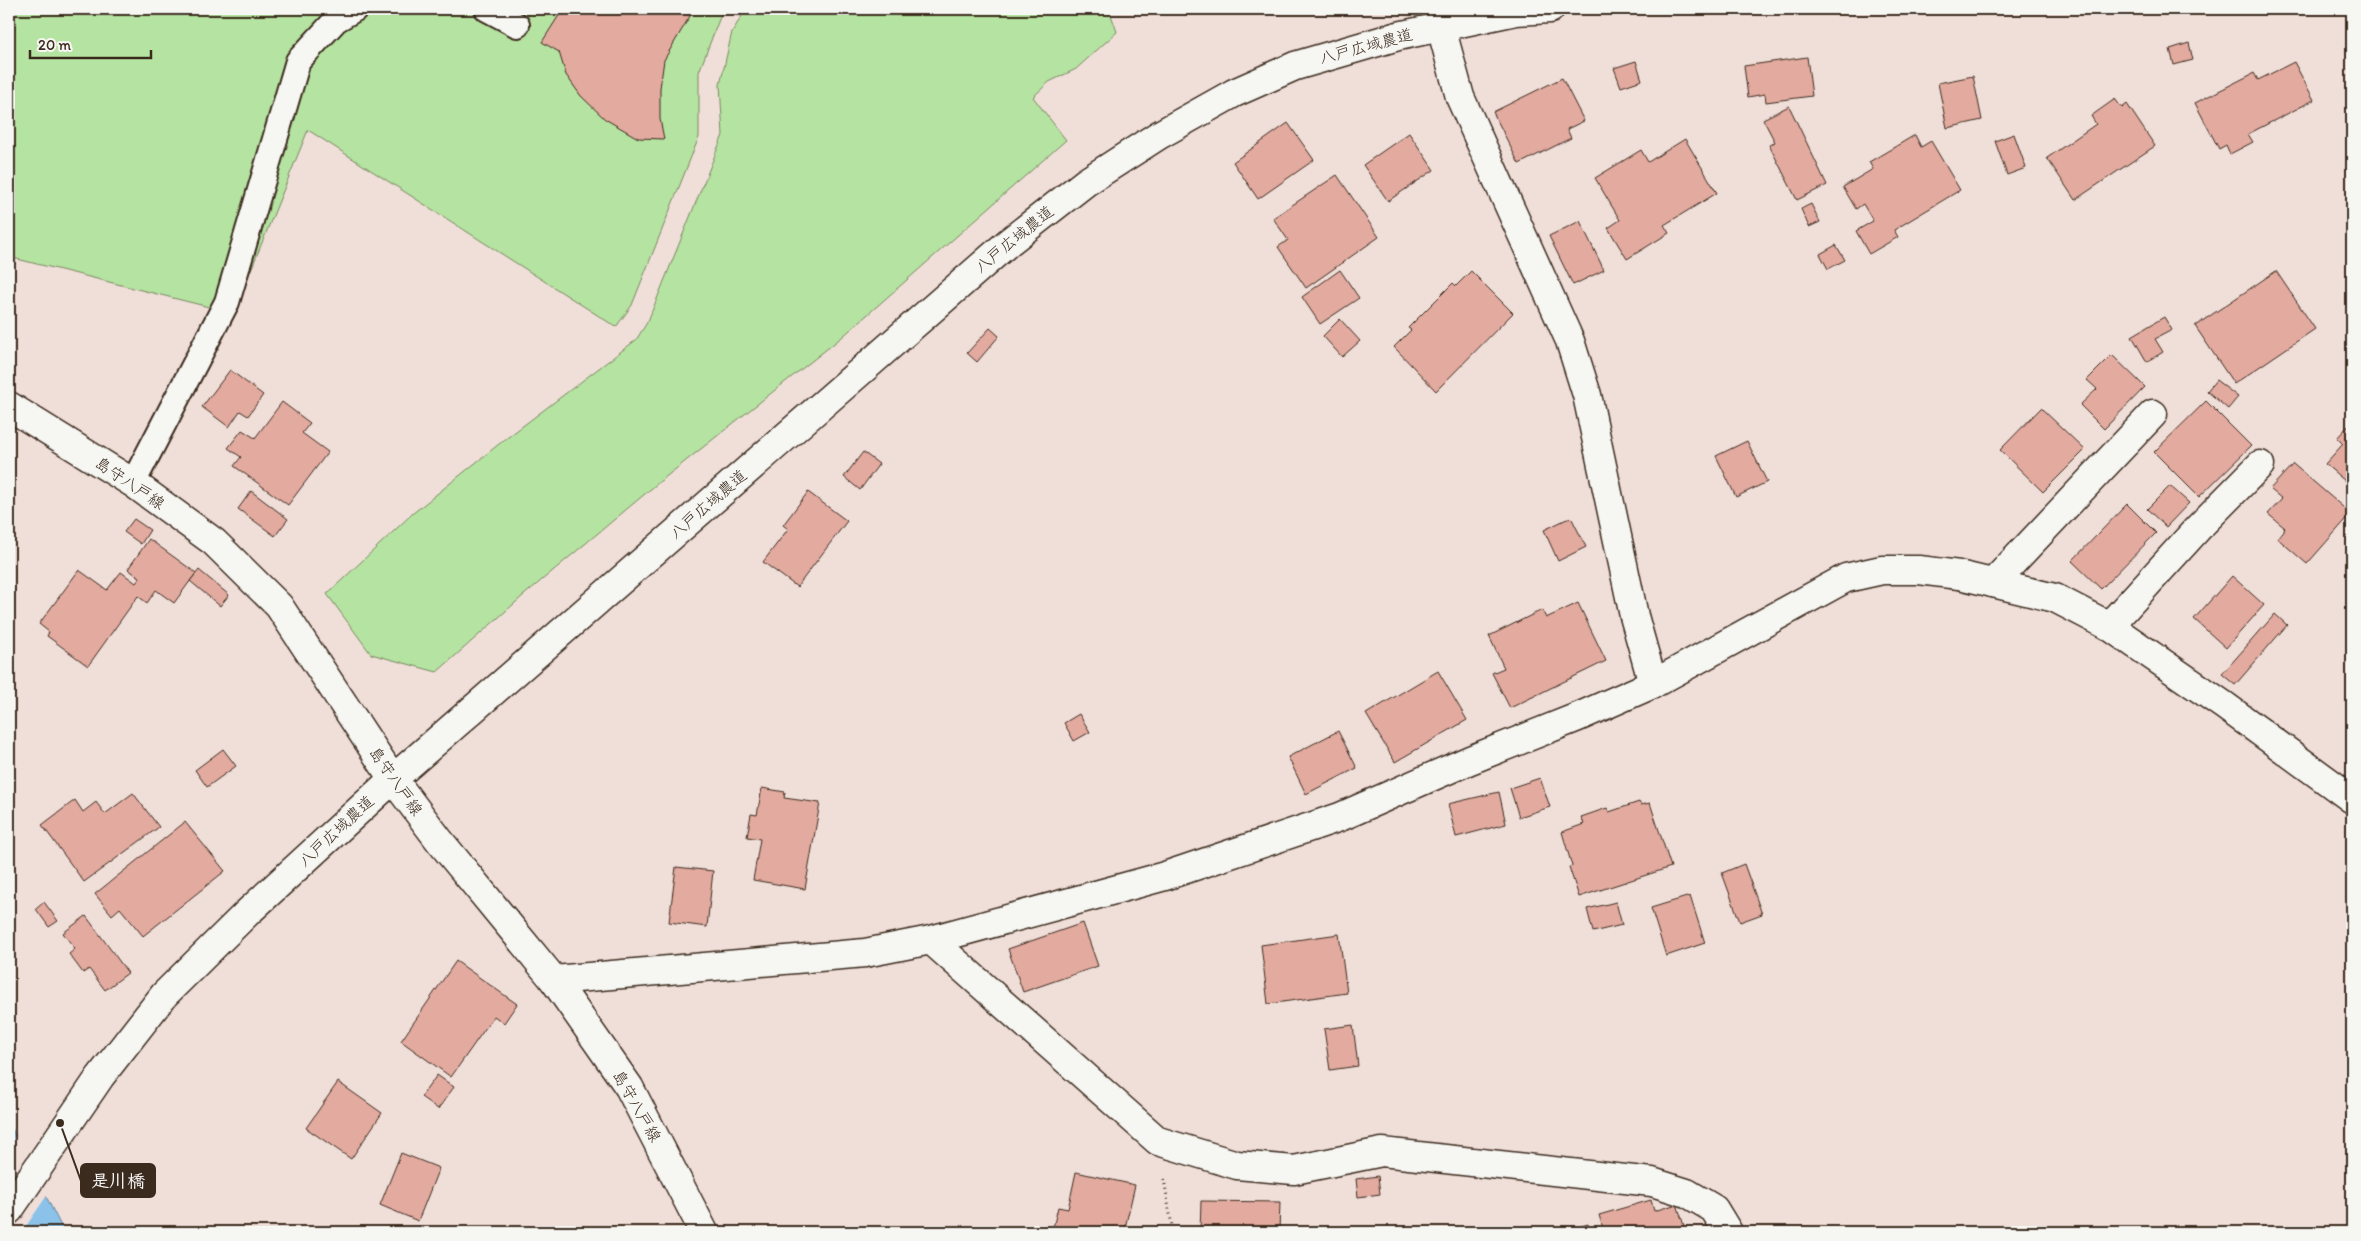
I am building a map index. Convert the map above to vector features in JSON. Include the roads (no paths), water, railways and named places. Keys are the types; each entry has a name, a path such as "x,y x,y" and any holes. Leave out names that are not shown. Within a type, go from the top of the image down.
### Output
{"street":[{"name":"八戸広域農道","path":"9,1210 100,1077 164,995 247,913 393,779 1009,242 1086,182 1159,135 1226,98 1295,66 1398,36 1441,18 1550,9"},
{"path":"1441,18 1460,97 1570,341 1587,396 1634,616 1653,684"},
{"name":"島守八戸線","path":"9,406 133,483 214,542 278,606 393,779 439,840 554,980 629,1087 704,1232"},
{"path":"1993,583 2153,414"},
{"path":"2109,626 2199,527 2260,465"},
{"path":"554,980 865,953 931,940 1165,876 1340,817 1653,684 1846,578 1882,570 1919,570 1960,574 2055,598 2109,626 2225,706 2352,799"},
{"path":"931,940 1158,1141 1237,1164 1294,1170 1382,1152 1652,1182 1687,1193 1714,1210 1728,1232"}],"lane":[{"path":"133,483 227,302 298,61 336,20 355,9"},
{"path":"486,9 518,25"}],"water":[{"path":"9,1123 64,1232 9,1232"}],"place":[{"name":"是川橋","path":"60,1123"}]}
